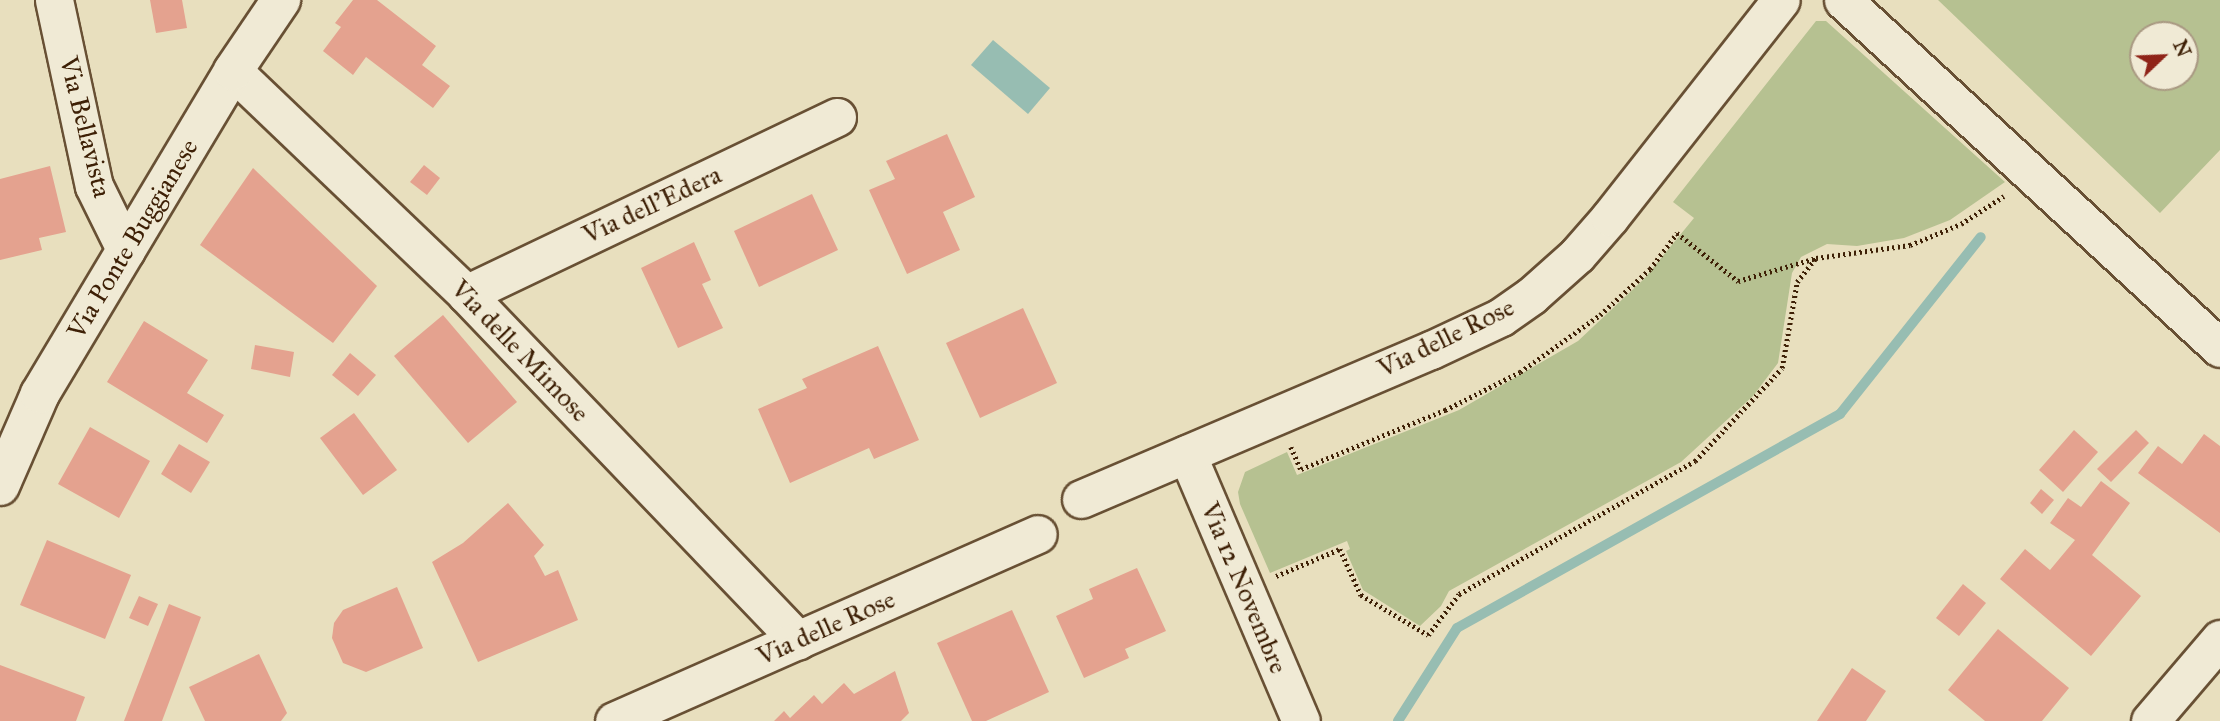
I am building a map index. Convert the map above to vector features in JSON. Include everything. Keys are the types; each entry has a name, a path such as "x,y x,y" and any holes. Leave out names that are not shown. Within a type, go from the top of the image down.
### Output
{"main road":[{"name":"Via Ponte Buggianese","path":"0,486 40,394 233,71 281,0"}],"street":[{"name":"Via Bellavista","path":"54,0 94,186 126,251"},
{"name":"Via delle Rose","path":"1081,499 1466,335 1531,296 1577,255 1610,217 1781,0"},
{"path":"1843,0 2220,348"},
{"name":"Via delle Mimose","path":"233,71 466,294 798,640"},
{"name":"Via dell'Edera","path":"466,294 837,117"},
{"name":"Via 12 Novembre","path":"1186,454 1301,721"},
{"name":"Via delle Rose","path":"614,721 1038,534"},
{"path":"2150,721 2220,639"}],"path":[{"path":"1278,449 1289,444 1301,469 1445,410 1521,372 1610,307 1650,269 1677,233 1738,281 1816,258 1871,252 1935,236 2034,177"},
{"path":"1269,579 1340,549 1361,595 1428,635 1459,594 1686,467 1729,428 1782,368 1797,282 1816,258"}],"green space":[{"path":"1938,0 2220,0 2220,150 2160,213"},
{"path":"1816,21 1826,21 2005,182 1950,220 1904,238 1857,246 1827,244 1801,257 1792,273 1778,363 1753,396 1681,462 1449,591 1441,606 1420,626 1363,590 1346,551 1350,549 1347,541 1270,573 1240,504 1238,492 1245,472 1287,452 1297,475 1459,410 1578,341 1644,279 1694,218 1673,202"}],"water":[{"path":"993,40 1050,88 1028,114 971,65"}],"building":[{"path":"150,0 182,0 187,28 156,33"},
{"path":"353,0 377,0 436,46 422,65 450,86 433,108 366,57 353,75 323,51 341,27 335,23"},
{"path":"947,134 975,197 943,212 960,250 907,274 869,190 895,179 886,161"},
{"path":"424,165 440,178 427,195 410,182"},
{"path":"50,166 66,232 39,238 42,250 0,260 0,179"},
{"path":"253,168 377,286 333,343 200,245"},
{"path":"812,194 838,250 759,287 734,231"},
{"path":"694,242 711,280 702,284 723,328 678,348 641,268"},
{"path":"1023,308 1057,383 980,418 946,343"},
{"path":"443,315 517,402 468,443 394,356"},
{"path":"144,321 208,360 187,393 224,415 207,443 107,382"},
{"path":"255,345 294,352 290,377 251,369"},
{"path":"878,346 919,440 874,459 869,448 790,483 758,409 807,388 802,379"},
{"path":"350,353 376,375 358,396 332,375"},
{"path":"354,413 397,470 363,495 320,438"},
{"path":"90,427 150,461 119,518 58,484"},
{"path":"2074,430 2098,452 2063,492 2039,470"},
{"path":"2136,430 2149,443 2111,482 2097,469"},
{"path":"2204,434 2220,446 2220,533 2138,473 2158,446 2182,464"},
{"path":"179,444 210,462 191,493 161,474"},
{"path":"2101,481 2130,503 2092,555 2141,596 2091,656 2000,579 2025,549 2050,570 2075,540 2050,523 2068,498 2081,507"},
{"path":"2041,489 2054,500 2042,514 2030,503"},
{"path":"508,503 544,545 534,556 545,576 558,570 578,620 478,662 432,562 463,543"},
{"path":"47,540 131,575 105,639 20,605"},
{"path":"1137,568 1166,631 1125,649 1129,658 1084,678 1056,616 1093,599 1089,589"},
{"path":"1963,584 1986,603 1959,636 1936,618"},
{"path":"397,587 423,648 366,672 343,663 332,638 334,623 343,610"},
{"path":"139,596 158,604 148,626 129,618"},
{"path":"169,604 201,617 162,721 124,721"},
{"path":"1012,610 1049,692 986,721 972,721 937,643"},
{"path":"1998,629 2069,688 2042,721 1985,721 1948,690"},
{"path":"259,654 287,713 281,721 205,721 189,687"},
{"path":"0,665 85,697 76,721 0,721"},
{"path":"1852,668 1886,691 1866,721 1817,721"},
{"path":"895,671 909,713 901,721 774,721 784,711 790,718 814,695 822,704 844,683 854,694"}],"waterway":[{"path":"1398,721 1457,628 1840,414 1981,237"}]}
